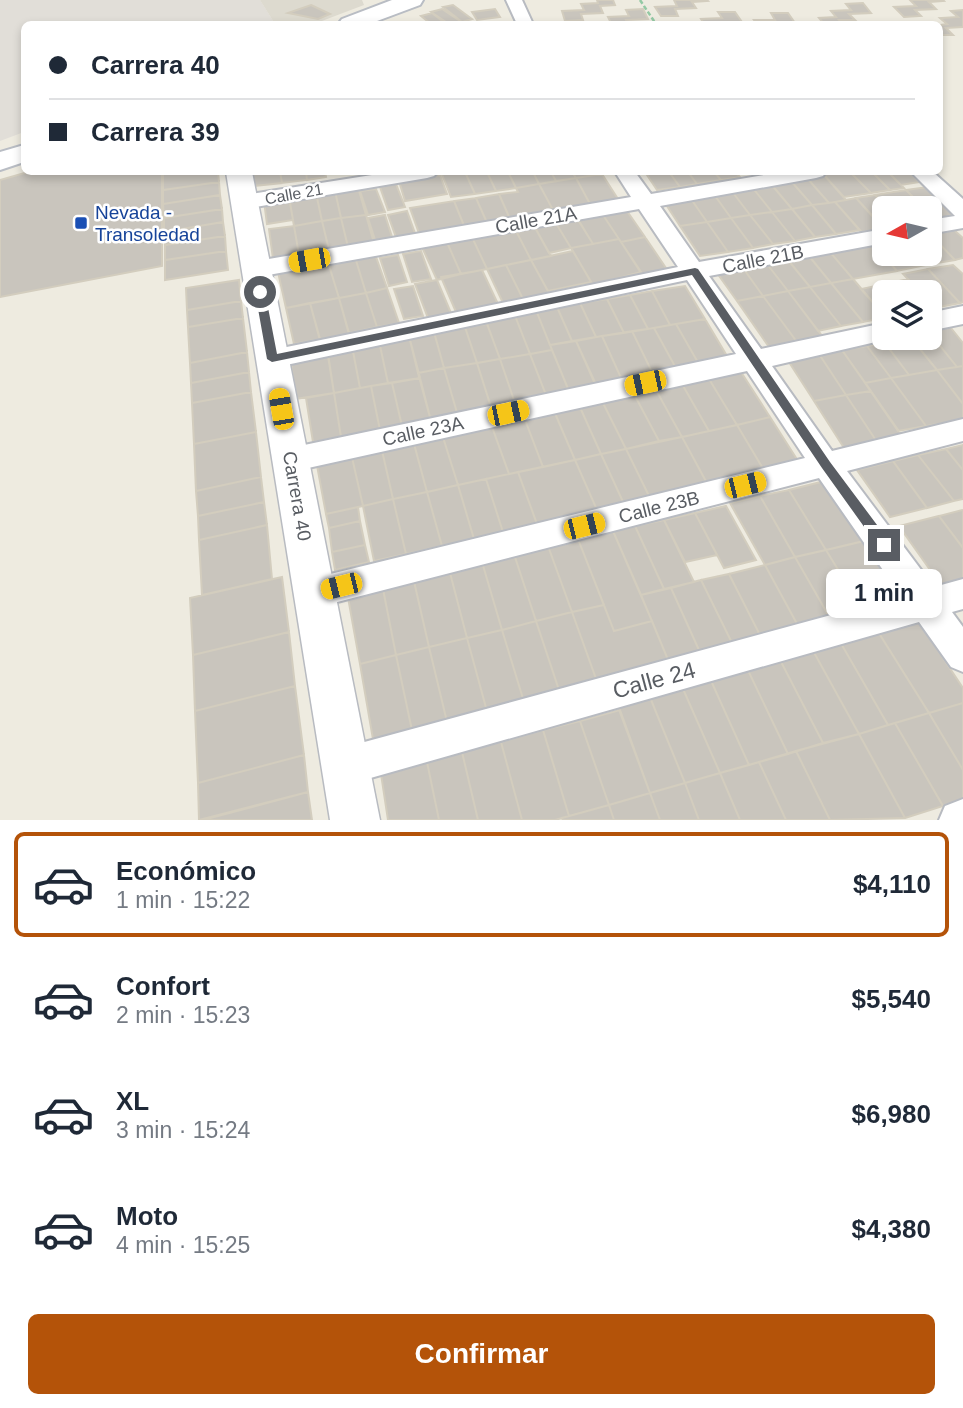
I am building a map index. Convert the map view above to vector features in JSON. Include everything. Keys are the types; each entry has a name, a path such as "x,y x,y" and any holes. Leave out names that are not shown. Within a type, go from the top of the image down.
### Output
{"main road":[{"path":"358,21 412,0"},
{"path":"0,161 21,154"}],"street":[{"path":"514,0 524,21"},
{"name":"Calle 21","path":"242,187 390,175"},
{"path":"627,175 826,465 963,655"},
{"name":"Calle 21A","path":"257,269 799,175"},
{"path":"923,175 963,211"},
{"name":"Carrera 40","path":"242,187 355,820"},
{"path":"942,225 963,221"},
{"name":"Calle 21B","path":"272,359 695,271 872,238"},
{"path":"942,319 963,315"},
{"name":"Calle 23A","path":"290,460 872,335"},
{"name":"Calle 23B","path":"314,593 963,430"},
{"name":"Calle 24","path":"346,766 963,594"}],"path":[{"path":"640,0 654,21"}],"shaded area":[{"path":"0,0 260,0 273,21 21,21 21,133 0,141"},
{"path":"260,0 362,0 364,5 322,21 273,21"}],"building":[{"path":"597,0 613,0 615,5 600,6 603,13 581,14 583,20 565,21 562,11 584,10 581,4 598,3"},
{"path":"674,0 708,1 692,2 696,8 675,9 678,16 661,16 655,7 677,6"},
{"path":"910,0 944,1 929,2 936,9 915,10 921,16 904,17 894,7 916,6"},
{"path":"863,3 871,13 849,14 855,20 822,21 819,18 836,17 831,11 851,10 846,4"},
{"path":"311,5 330,14 318,19 288,13"},
{"path":"453,5 472,19 461,21 443,7"},
{"path":"442,9 460,21 444,21 431,12"},
{"path":"495,9 500,17 477,20 472,12"},
{"path":"643,9 648,19 610,21 608,17 629,16 626,10"},
{"path":"963,10 963,27 946,28 953,35 943,35 943,25 947,24 940,18 958,17 951,11"},
{"path":"718,12 735,12 741,21 701,19 722,18"},
{"path":"432,13 442,21 427,21 421,16"},
{"path":"771,13 788,13 794,21 754,20 775,20"},
{"name":"Nevada - Transoledad","path":"21,174 162,175 162,266 0,297 0,180"},
{"path":"163,175 218,175 219,182 163,190"},
{"path":"252,175 281,175 282,183 254,186"},
{"path":"281,175 306,175 307,180 282,183"},
{"path":"306,175 326,175 326,177 307,180"},
{"path":"440,175 447,194 405,201 399,181"},
{"path":"442,175 466,175 475,194 451,197"},
{"path":"466,175 488,175 496,191 475,194"},
{"path":"488,175 510,175 516,188 496,191"},
{"path":"510,175 534,175 539,184 516,188"},
{"path":"534,175 553,175 556,181 539,184"},
{"path":"553,175 574,175 576,178 556,181"},
{"path":"574,175 596,175 576,178"},
{"path":"603,175 618,199 590,204 576,178"},
{"path":"647,175 671,175 680,187 657,190"},
{"path":"671,175 690,175 697,184 680,187"},
{"path":"690,175 717,175 721,180 697,184"},
{"path":"717,175 740,177 721,180"},
{"path":"824,175 853,175 871,193 844,197"},
{"path":"853,175 875,175 890,190 871,193"},
{"path":"875,175 891,175 904,188 890,190"},
{"path":"891,175 912,175 919,182 901,185"},
{"path":"825,176 846,200 829,203 807,178"},
{"path":"576,178 590,204 553,210 539,184"},
{"path":"807,178 829,203 812,205 791,181"},
{"path":"791,181 812,205 792,209 771,184"},
{"path":"219,182 220,195 163,204 163,190"},
{"path":"396,184 405,207 388,210 380,187"},
{"path":"539,184 553,210 509,217 499,194 518,192 516,188"},
{"path":"771,184 792,209 772,212 752,187"},
{"path":"358,187 366,215 341,218 335,191"},
{"path":"752,187 772,212 750,215 731,190"},
{"path":"928,187 937,196 912,196 906,190"},
{"path":"376,189 385,212 368,215 360,191"},
{"path":"731,190 750,215 731,218 713,193"},
{"path":"906,190 912,196 876,196"},
{"path":"335,191 341,218 322,221 316,193"},
{"path":"316,193 322,221 294,226 289,197"},
{"path":"713,193 731,218 707,222 689,196"},
{"path":"499,194 511,221 488,225 476,198"},
{"path":"220,195 222,209 164,218 163,204"},
{"path":"875,195 876,196 872,196 872,215 856,198"},
{"path":"689,196 707,222 680,226 663,200"},
{"path":"289,197 293,220 267,224 264,201"},
{"path":"476,198 488,225 465,228 454,201"},
{"path":"856,198 872,216 872,230 861,232 835,202"},
{"path":"454,201 465,228 420,236 410,208"},
{"path":"942,201 957,215 942,218"},
{"path":"835,202 860,230 836,234 812,205"},
{"path":"812,205 836,234 815,237 792,209"},
{"path":"222,209 223,222 164,232 164,218"},
{"path":"792,209 815,237 795,241 772,212"},
{"path":"407,211 416,236 397,240 388,215"},
{"path":"627,211 645,237 621,242 603,215"},
{"path":"772,212 795,241 773,244 750,215"},
{"path":"366,215 374,243 348,247 341,218"},
{"path":"385,215 393,240 376,243 368,218"},
{"path":"603,215 619,239 593,244 578,220"},
{"path":"750,215 773,244 753,248 731,218"},
{"path":"576,216 593,244 571,248 554,220"},
{"path":"341,218 348,247 329,250 322,221"},
{"path":"731,218 753,248 728,252 707,222"},
{"path":"554,220 571,248 549,253 533,224"},
{"path":"322,221 329,250 299,255 294,226"},
{"path":"223,222 225,236 165,245 164,232"},
{"path":"707,222 728,252 700,256 680,226"},
{"path":"533,224 551,256 531,260 514,227"},
{"path":"294,226 299,255 273,259 269,229"},
{"path":"514,227 531,260 487,269 471,235"},
{"path":"954,230 963,238 963,258 955,260 942,246 942,232"},
{"path":"471,235 487,269 461,274 446,240"},
{"path":"225,236 226,251 165,260 165,245"},
{"path":"645,237 668,271 643,276 621,242"},
{"path":"619,239 641,272 593,285 571,248"},
{"path":"446,240 461,274 437,280 421,245"},
{"path":"872,244 872,266 893,266 897,271 853,279 830,252"},
{"path":"942,246 955,260 942,262"},
{"path":"226,251 228,270 165,280 165,260"},
{"path":"421,251 431,279 412,282 403,254"},
{"path":"573,251 591,282 548,291 531,260"},
{"path":"830,252 853,279 831,283 809,256"},
{"path":"375,254 387,288 366,293 355,257"},
{"path":"398,255 407,282 389,286 380,258"},
{"path":"809,256 831,283 810,287 788,260"},
{"path":"355,257 366,293 339,298 328,262"},
{"path":"531,260 550,295 524,301 506,265"},
{"path":"788,260 810,287 788,291 767,264"},
{"path":"328,262 339,298 286,308 278,272"},
{"path":"767,264 788,291 763,296 743,268"},
{"path":"506,265 524,301 504,305 487,269"},
{"path":"953,265 963,274 963,302 960,303 942,284 942,280 938,280 928,269"},
{"path":"893,266 921,266 897,271"},
{"path":"743,268 763,296 737,301 717,273"},
{"path":"928,269 938,280 909,280 903,274"},
{"path":"482,270 498,304 456,312 441,277"},
{"path":"853,279 872,301 872,320 863,322 831,283"},
{"path":"239,280 241,301 187,310 186,288"},
{"path":"437,280 451,313 428,318 415,284"},
{"path":"831,283 863,322 841,326 810,287"},
{"path":"942,284 960,303 942,306"},
{"path":"413,286 423,316 404,319 394,289"},
{"path":"685,286 705,319 670,325 652,291"},
{"path":"810,287 841,326 818,331 788,291"},
{"path":"872,287 872,301 861,289"},
{"path":"387,288 399,323 377,327 366,293"},
{"path":"652,291 670,325 648,329 630,295"},
{"path":"788,291 823,337 797,342 763,296"},
{"path":"366,293 377,327 349,333 339,298"},
{"path":"630,295 648,329 624,333 607,299"},
{"path":"763,296 797,342 769,347 737,301"},
{"path":"339,298 350,338 321,344 310,303"},
{"path":"607,299 624,333 596,337 580,303"},
{"path":"241,301 243,318 188,327 187,310"},
{"path":"310,303 320,339 294,344 286,308"},
{"path":"580,303 596,337 572,341 557,307"},
{"path":"557,307 572,341 550,345 536,310"},
{"path":"536,310 552,350 530,354 514,313"},
{"path":"514,313 530,354 500,359 485,318"},
{"path":"243,318 247,352 190,363 188,327"},
{"path":"705,319 730,361 700,366 676,324"},
{"path":"947,323 963,343 963,366 957,367 942,348 942,324"},
{"path":"487,324 500,359 477,363 465,327"},
{"path":"676,324 700,366 677,370 654,328"},
{"path":"465,327 477,363 444,368 434,332"},
{"path":"654,328 677,370 653,374 632,331"},
{"path":"632,331 653,374 622,380 602,336"},
{"path":"434,332 444,368 418,373 409,336"},
{"path":"409,336 420,378 388,383 379,341"},
{"path":"602,336 622,380 595,384 576,341"},
{"path":"379,341 388,383 360,388 352,346"},
{"path":"576,341 599,391 571,396 550,345"},
{"path":"872,345 872,350 890,350 909,375 891,378 867,346"},
{"path":"352,346 360,388 334,393 327,350"},
{"path":"867,346 891,378 865,383 842,350"},
{"path":"942,348 957,367 937,370 921,350"},
{"path":"552,350 571,396 548,400 530,354"},
{"path":"842,350 871,391 846,395 819,354"},
{"path":"890,350 921,350 937,370 909,375"},
{"path":"247,352 249,372 191,383 190,363"},
{"path":"328,354 334,393 295,399 291,360"},
{"path":"530,354 548,400 516,406 500,359"},
{"path":"819,354 846,395 814,401 787,359"},
{"path":"500,359 516,406 492,410 477,363"},
{"path":"477,363 492,410 458,416 444,368"},
{"path":"963,366 963,404 937,370"},
{"path":"444,368 458,416 431,421 418,373"},
{"path":"937,370 963,404 963,420 926,426 891,378"},
{"path":"249,372 251,392 192,403 191,383"},
{"path":"741,372 770,417 737,425 709,379"},
{"path":"420,378 431,421 402,426 392,383"},
{"path":"891,378 926,426 898,431 865,383"},
{"path":"709,379 737,425 709,431 682,384"},
{"path":"392,383 402,426 380,430 371,386"},
{"path":"682,384 709,431 682,437 656,390"},
{"path":"371,386 380,430 341,437 334,393"},
{"path":"656,390 682,437 659,441 634,394"},
{"path":"871,391 903,437 877,442 846,395"},
{"path":"251,392 256,432 194,444 192,403"},
{"path":"334,393 341,437 313,442 306,398"},
{"path":"634,394 659,441 626,449 602,401"},
{"path":"846,395 877,442 844,448 814,401"},
{"path":"602,401 626,449 601,454 579,405"},
{"path":"579,405 601,454 575,460 554,411"},
{"path":"554,411 575,460 543,467 524,417"},
{"path":"524,417 543,467 509,474 491,424"},
{"path":"770,417 800,464 765,472 737,425"},
{"path":"491,424 509,474 458,485 442,434"},
{"path":"737,425 765,472 708,485 682,437"},
{"path":"256,432 261,477 196,491 194,444"},
{"path":"442,434 458,485 427,492 413,440"},
{"path":"682,437 708,485 650,498 626,449"},
{"path":"413,440 427,492 393,499 381,446"},
{"path":"963,445 963,470 946,449"},
{"path":"381,446 393,499 363,506 351,453"},
{"path":"626,449 650,498 624,504 601,454"},
{"path":"946,449 963,470 963,499 954,501 918,455"},
{"path":"351,453 363,506 326,514 316,460"},
{"path":"601,454 624,504 597,510 575,460"},
{"path":"918,455 954,501 927,508 893,461"},
{"path":"575,460 597,510 537,524 518,472"},
{"path":"893,461 927,508 890,517 857,470"},
{"path":"518,472 537,524 503,532 486,479"},
{"path":"261,477 264,502 198,516 196,491"},
{"path":"486,479 503,532 474,539 458,485"},
{"path":"825,481 864,541 826,550 789,490"},
{"path":"458,485 474,539 442,546 427,492"},
{"path":"789,490 826,550 795,557 760,496"},
{"path":"427,492 442,546 406,554 393,499"},
{"path":"760,496 795,557 765,565 730,503"},
{"path":"393,499 406,554 374,561 363,506"},
{"path":"264,502 267,525 199,540 198,516"},
{"path":"726,506 756,560 724,568 695,513"},
{"path":"358,507 360,521 329,528 326,514"},
{"path":"963,511 963,548 939,516"},
{"path":"695,513 717,555 685,562 664,520"},
{"path":"939,516 963,548 963,587 945,591 899,526"},
{"path":"664,520 694,582 664,589 635,526"},
{"path":"360,521 365,545 332,552 329,528"},
{"path":"267,525 272,579 202,595 199,540"},
{"path":"635,526 664,589 641,595 613,531"},
{"path":"613,531 652,621 614,631 578,539"},
{"path":"578,539 604,605 572,612 548,546"},
{"path":"864,541 907,607 867,617 826,550"},
{"path":"365,545 369,562 335,570 332,552"},
{"path":"548,546 572,612 536,621 514,554"},
{"path":"826,550 867,617 834,625 795,557"},
{"path":"514,554 536,621 502,630 482,562"},
{"path":"795,557 834,625 802,633 765,565"},
{"path":"482,562 502,630 467,638 449,569"},
{"path":"765,565 802,633 764,643 729,574"},
{"path":"449,569 467,638 429,647 413,577"},
{"path":"729,574 764,643 736,651 701,580"},
{"path":"282,577 289,632 193,655 190,598"},
{"path":"413,577 429,647 396,655 382,584"},
{"path":"701,580 736,651 703,659 671,588"},
{"path":"382,584 396,655 360,664 347,592"},
{"path":"671,588 703,659 671,667 641,595"},
{"path":"604,605 614,631 652,621 671,667 599,687 572,612"},
{"path":"572,612 599,687 561,696 536,621"},
{"path":"917,619 963,688 963,703 929,713 877,630"},
{"path":"536,621 561,696 525,705 502,630"},
{"path":"502,630 525,705 488,715 467,638"},
{"path":"877,630 929,713 888,725 839,640"},
{"path":"289,632 295,686 195,711 193,655"},
{"path":"467,638 488,715 448,726 429,647"},
{"path":"839,640 888,725 859,734 811,647"},
{"path":"429,647 448,726 413,735 396,655"},
{"path":"811,647 859,734 823,743 778,656"},
{"path":"396,655 413,735 374,745 360,664"},
{"path":"778,656 823,743 788,754 745,664"},
{"path":"745,664 788,754 749,765 708,674"},
{"path":"708,674 749,765 720,773 680,682"},
{"path":"680,682 720,773 685,783 647,690"},
{"path":"295,686 304,755 198,783 195,711"},
{"path":"647,690 685,783 650,793 615,699"},
{"path":"963,703 963,770 929,713"},
{"path":"620,710 650,793 609,805 580,721"},
{"path":"929,713 963,770 963,800 943,806 895,723"},
{"path":"580,721 609,805 569,816 543,730"},
{"path":"895,723 943,806 905,818 859,734"},
{"path":"543,730 569,816 555,820 522,820 501,742"},
{"path":"859,734 905,818 830,820 796,751"},
{"path":"501,742 522,820 478,820 462,752"},
{"path":"796,751 830,820 786,820 759,762"},
{"path":"462,752 478,820 439,820 427,762"},
{"path":"304,755 308,792 199,820 198,783"},
{"path":"427,762 439,820 388,820 381,774"},
{"path":"759,762 786,820 740,820 720,773"},
{"path":"720,773 740,820 699,820 685,783"},
{"path":"685,783 699,820 660,820 650,793"},
{"path":"308,792 312,820 203,820"},
{"path":"650,793 660,820 614,820 609,805"},
{"path":"609,805 614,820 562,818"}],"place":[{"name":"Nevada - Transoledad","path":"81,223"}],"route":[{"path":"260,292 272,359 695,271 826,465 884,545"}]}
